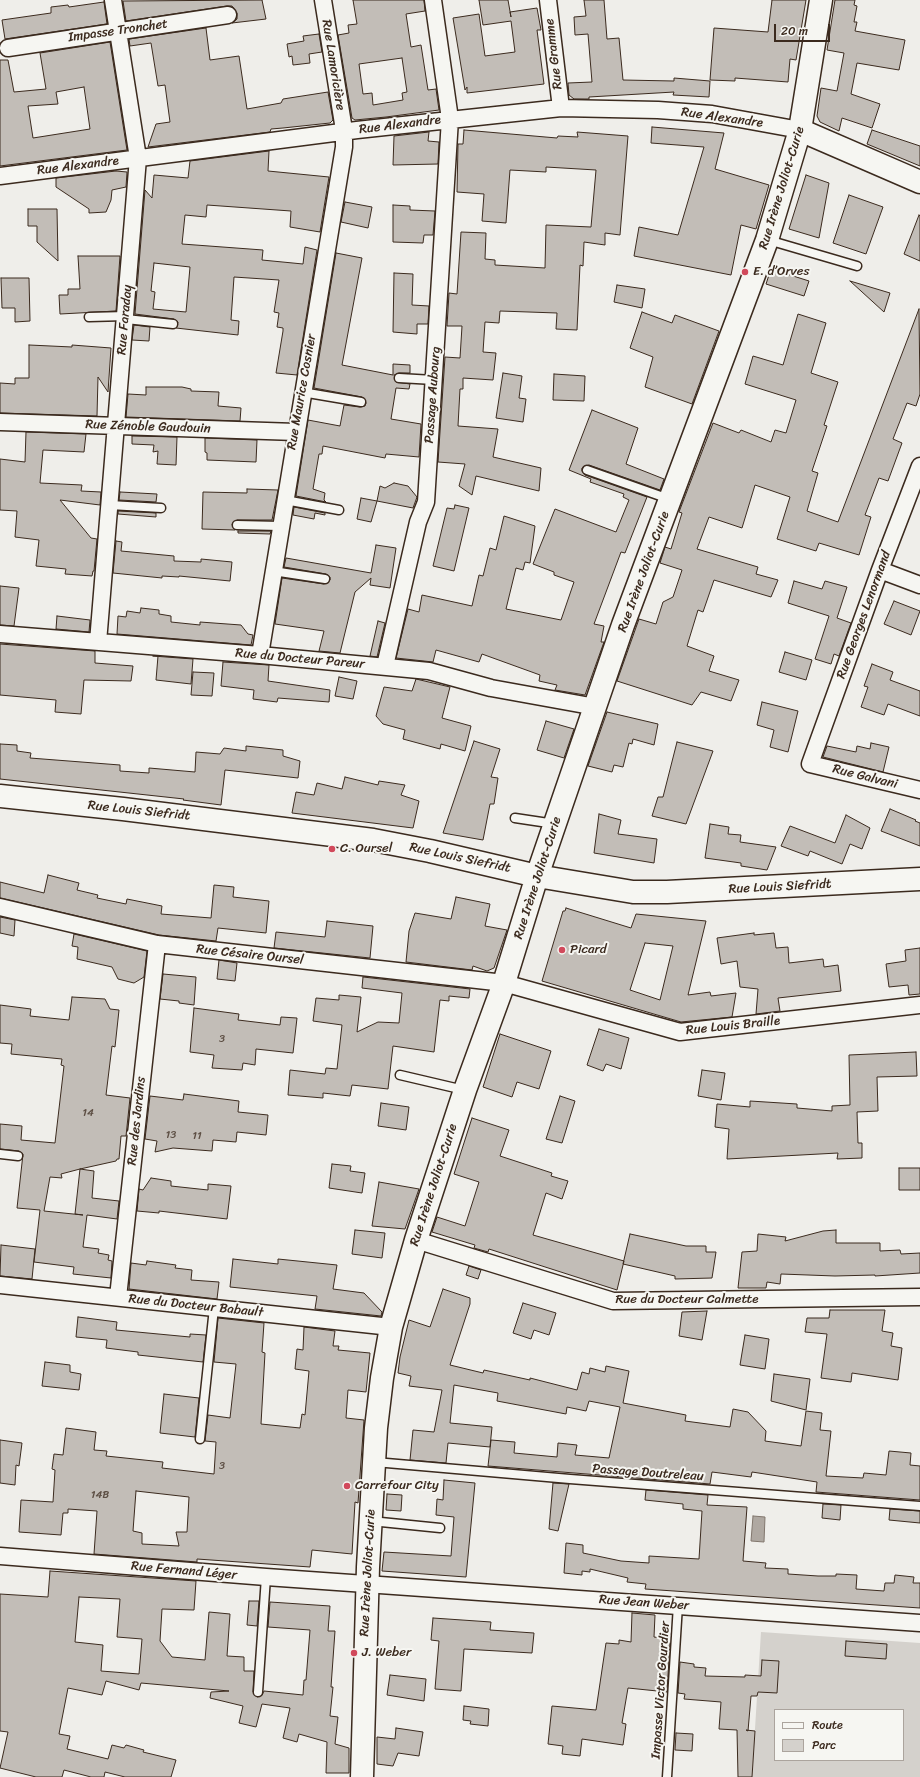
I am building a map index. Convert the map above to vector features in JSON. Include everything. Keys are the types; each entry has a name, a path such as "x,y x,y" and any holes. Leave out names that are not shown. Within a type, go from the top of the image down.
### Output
{"street":[{"name":"Rue Faraday","path":"98,642 126,318 138,158 113,0"},
{"name":"Rue Lamoricière","path":"323,0 344,131"},
{"name":"Passage Aubourg","path":"385,666 418,522 426,502 450,119 433,0"},
{"name":"Rue Gramme","path":"548,0 561,108"},
{"name":"Rue Irène Joliot-Curie","path":"362,1777 367,1584 374,1462 382,1378 391,1327 416,1240 465,1090 504,983 537,876 628,611 767,240 800,130 821,0"},
{"name":"Impasse Tronchet","path":"8,48 228,15"},
{"name":"Rue Alexandre","path":"0,176 344,131 561,108 658,110 712,114 800,130"},
{"path":"800,130 920,182"},
{"name":"Rue Maurice Cosnier","path":"260,655 302,392 344,147 344,131"},
{"name":"Rue Zénoble Gaudouin","path":"0,422 296,432"},
{"name":"Rue Georges Lenormand","path":"810,764 880,570 920,466"},
{"path":"880,570 920,585"},
{"name":"Rue du Docteur Pareur","path":"0,634 260,655 429,671 491,688 596,707"},
{"name":"Rue Galvani","path":"810,764 920,790"},
{"name":"Rue Louis Siefridt","path":"0,796 139,810 373,840 430,851 537,876 633,892 738,889 920,879"},
{"name":"Rue Césaire Oursel","path":"0,907 157,944 504,983"},
{"name":"Rue des Jardins","path":"118,1297 157,944"},
{"name":"Rue Louis Braille","path":"504,983 680,1032 920,1005"},
{"name":"Rue du Docteur Calmette","path":"416,1240 613,1301 920,1297"},
{"name":"Rue du Docteur Babault","path":"0,1285 391,1327"},
{"name":"Rue Fernand Léger","path":"0,1556 367,1584"},
{"name":"Rue Jean Weber","path":"367,1584 920,1622"}],"lane":[{"path":"767,240 857,266"},
{"path":"89,317 126,318 173,324"},
{"path":"399,378 434,380"},
{"path":"302,392 361,402"},
{"path":"587,470 670,500"},
{"path":"285,500 339,510"},
{"path":"110,505 161,508"},
{"path":"237,525 280,526"},
{"path":"273,571 325,579"},
{"path":"515,818 555,824"},
{"path":"400,1075 465,1090"},
{"path":"0,1154 18,1156"},
{"path":"200,1439 214,1308"},
{"name":"Passage Doutreleau","path":"374,1462 570,1479 920,1506"},
{"path":"371,1521 440,1528"},
{"path":"258,1692 266,1577"},
{"name":"Impasse Victor Gourdier","path":"667,1777 678,1605"}],"green space":[{"path":"761,1632 920,1643 920,1777 752,1777"}],"shaded area":[{"path":"753,1516 765,1517 764,1542 751,1541"}],"building":[{"path":"262,0 266,19 232,23 237,19 237,13 232,6 126,21 123,1"},
{"path":"353,0 424,0 425,11 406,14 411,47 421,45 428,90 436,89 439,110 355,120 352,118 338,35 349,33 348,25 357,24","holes":["402,58 407,92 402,93 403,100 373,105 372,93 363,94 359,64"]},
{"path":"479,0 508,0 510,12 537,8 541,30 537,30 544,84 467,93 467,87 465,90 453,18 479,14 485,56 515,52 511,21 483,25"},
{"path":"584,0 604,0 607,39 619,38 623,80 674,81 674,78 710,81 709,97 673,95 674,92 574,99 569,95 568,83 592,82 588,34 575,35 574,17 586,16"},
{"path":"772,0 806,0 796,60 790,59 788,82 735,78 735,81 710,80 714,28 768,32"},
{"path":"835,0 855,0 854,5 857,6 854,22 857,22 855,31 905,40 899,70 857,63 851,94 880,104 872,128 842,118 839,131 820,122 817,116 821,88 837,91 844,53 827,50"},
{"path":"104,2 107,24 5,39 2,20 51,13 51,7 68,5 69,7"},
{"path":"206,28 210,60 239,56 247,109 281,103 283,99 328,92 333,120 330,123 271,129 270,132 148,147 156,124 170,122 165,85 158,86 151,43 130,46 129,39"},
{"path":"319,34 322,52 309,54 310,63 293,65 292,56 289,57 287,44 304,41 303,36"},
{"path":"110,42 127,150 0,166 0,60 8,60 14,92 46,89 40,53","holes":["84,87 90,129 33,138 28,106 58,104 56,92"]},
{"path":"652,127 724,133 715,169 769,185 756,229 741,225 731,275 634,256 639,227 678,235 704,147 651,143"},
{"path":"464,130 557,138 558,136 578,137 577,132 628,136 620,235 605,233 605,245 584,242 583,266 580,265 577,330 556,329 557,313 500,311 499,323 485,322 483,352 496,353 493,380 463,378 463,389 460,389 458,426 498,429 493,457 541,468 539,491 476,476 472,495 459,486 465,464 438,462 445,357 460,358 462,326 447,326 449,293 457,294 461,232 486,233 485,259 495,260 495,265 545,268 546,225 591,227 596,170 546,167 546,172 510,170 506,223 482,221 484,194 457,192 458,144 463,144"},
{"path":"872,130 920,146 920,166 867,144"},
{"path":"429,132 428,141 439,142 438,164 393,165 394,136"},
{"path":"269,151 268,171 329,177 320,232 290,227 291,211 207,205 206,217 185,215 182,244 263,250 262,260 303,264 305,247 317,250 297,375 276,373 283,331 283,328 277,327 279,313 274,312 279,280 234,277 231,320 239,321 238,335 176,328 178,322 174,319 135,314 145,190 152,198 154,175 188,178 190,161","holes":["154,263 190,267 186,312 153,309 155,292 151,291"]},
{"path":"116,171 127,172 126,187 112,190 111,200 106,212 89,213 89,209 56,187 56,178"},
{"path":"806,175 829,183 819,238 789,229"},
{"path":"849,195 883,207 866,254 833,243"},
{"path":"345,202 372,207 368,228 341,222"},
{"path":"393,205 410,206 410,210 435,211 433,235 424,235 423,243 393,242"},
{"path":"28,209 57,209 58,261 37,242 37,226 28,226"},
{"path":"919,215 920,216 920,261 904,254"},
{"path":"336,253 362,258 342,365 393,375 393,364 410,365 410,373 399,373 394,375 396,382 410,384 409,389 396,388 391,419 421,424 419,457 386,454 385,458 323,446 322,454 319,454 313,489 325,493 324,500 326,502 296,496 308,420 340,426 344,405 360,407 365,406 366,403 362,397 314,388"},
{"path":"78,256 120,256 116,311 60,314 59,295 68,295 68,289 80,289"},
{"path":"771,269 809,281 804,296 766,284"},
{"path":"394,273 413,274 412,305 429,306 428,324 417,324 417,334 393,332"},
{"path":"1,278 29,278 30,321 15,322 15,308 2,308"},
{"path":"850,281 890,293 884,312"},
{"path":"617,285 645,289 642,308 614,302"},
{"path":"919,309 920,394 916,406 907,403 893,439 902,443 888,481 879,478 865,515 871,517 859,555 819,543 816,551 777,539 790,497 755,485 742,528 709,517 697,549 758,567 756,574 778,580 771,597 714,580 703,612 698,610 687,646 714,656 709,671 739,680 731,701 701,692 692,705 617,681 639,619 656,624 663,602 673,597 682,570 660,563 665,547 671,549 682,513 679,512 713,423 739,433 741,430 771,442 775,430 786,433 796,400 745,384 753,356 783,365 798,314 826,323 811,373 838,382 824,425 827,426 812,471 818,473 807,511 838,522"},
{"path":"642,312 672,323 675,315 719,331 692,404 645,387 653,357 630,348"},
{"path":"134,325 150,327 149,341 132,340"},
{"path":"29,345 72,347 72,345 111,348 108,392 98,377 97,416 0,413 0,383 15,384 15,378 29,378"},
{"path":"503,373 522,376 519,398 526,399 523,422 496,418"},
{"path":"554,374 585,376 584,401 553,400"},
{"path":"146,387 182,387 191,389 191,391 219,392 218,406 241,408 240,421 126,417 128,394 146,395"},
{"path":"592,410 638,428 626,464 664,479 660,490 589,465 582,468 585,475 647,497 625,553 621,552 594,624 604,626 601,642 604,642 585,695 555,690 557,685 539,681 540,675 482,654 479,662 436,650 433,662 396,658 408,609 419,612 422,595 472,606 479,575 483,576 490,548 496,550 504,516 535,526 530,563 525,562 523,570 516,568 506,609 561,620 574,582 554,575 554,572 533,564 555,509 616,532 629,500 623,497 624,494 590,482 591,479 569,470"},
{"path":"26,432 86,434 84,452 43,450 40,483 82,485 81,491 101,492 100,505 60,500 91,538 97,539 94,571 92,576 65,574 66,569 36,566 39,540 15,537 17,511 0,510 0,459 25,462"},
{"path":"132,436 177,437 176,465 157,464 158,451 153,452 154,445 132,444"},
{"path":"205,438 257,440 256,462 207,460 207,453 205,452"},
{"path":"394,483 408,486 417,497 413,508 377,501 380,486 385,488"},
{"path":"247,489 278,490 272,520 237,520 232,524 235,530 202,529 203,492 247,493"},
{"path":"120,492 157,494 156,502 119,500"},
{"path":"361,498 377,501 371,522 357,519"},
{"path":"455,505 469,508 454,571 433,566 447,508 454,509"},
{"path":"294,507 325,513 325,515 315,513 314,519 293,515"},
{"path":"118,511 156,513 156,517 118,514"},
{"path":"238,531 271,531 270,534 238,533"},
{"path":"116,541 122,542 121,551 174,556 174,561 201,562 201,559 232,562 230,581 179,576 162,576 162,578 113,573"},
{"path":"376,545 396,548 390,588 370,585 371,578 355,592 340,653 319,651 324,631 275,624 282,578 324,584 330,580 330,577 326,574 284,567 286,558 371,573"},
{"path":"794,581 822,589 825,581 847,587 837,618 851,623 839,656 834,654 831,664 815,659 829,616 788,603"},
{"path":"0,586 19,588 14,626 0,625"},
{"path":"894,601 920,611 911,635 884,624"},
{"path":"141,608 159,610 159,614 171,616 171,622 200,625 200,622 241,625 248,634 253,635 251,645 117,634 118,616 126,617 127,611 140,613"},
{"path":"57,616 90,620 89,632 56,629"},
{"path":"378,621 385,623 377,657 370,656"},
{"path":"0,644 95,651 95,663 133,666 131,681 84,680 81,714 55,712 56,700 0,695"},
{"path":"785,652 812,660 806,680 779,672"},
{"path":"158,656 193,659 191,684 156,680"},
{"path":"223,662 269,665 268,681 330,690 329,702 278,698 277,702 253,699 254,690 221,686"},
{"path":"872,664 893,672 890,680 920,691 920,716 888,704 884,715 861,707 868,687 864,686"},
{"path":"193,672 214,673 212,696 191,695"},
{"path":"339,677 357,681 353,699 335,696"},
{"path":"416,679 450,687 442,718 471,726 465,751 441,744 440,749 403,739 405,730 383,724 376,716 384,687 412,691"},
{"path":"762,702 798,711 788,752 770,747 774,730 757,725"},
{"path":"607,712 658,724 654,745 633,739 632,744 629,743 623,767 614,765 612,772 588,766"},
{"path":"546,721 574,729 564,758 537,750"},
{"path":"474,741 500,749 491,777 498,778 494,804 490,804 483,840 443,833"},
{"path":"677,742 713,751 686,824 652,816 658,797 663,797"},
{"path":"871,743 889,747 883,772 823,757 827,746 856,752 857,746 870,749"},
{"path":"0,744 17,745 17,751 31,753 30,758 120,765 120,771 149,773 149,768 195,772 196,752 220,754 224,748 246,751 246,746 283,750 283,756 300,761 298,778 225,770 221,805 183,800 184,799 0,779"},
{"path":"345,777 378,785 379,781 405,785 401,795 419,801 413,828 292,813 296,792 314,795 317,783 342,789"},
{"path":"890,809 920,823 920,846 881,831"},
{"path":"599,814 621,820 618,834 657,839 654,863 594,853"},
{"path":"846,815 870,828 862,849 850,844 842,864 810,851 808,856 781,846 790,826 835,843"},
{"path":"710,824 729,827 728,834 741,835 740,842 776,847 767,870 741,866 741,863 705,858"},
{"path":"48,875 79,883 77,890 98,895 97,898 126,904 127,899 162,906 161,914 211,918 214,885 234,887 233,897 269,901 266,933 218,928 216,941 159,935 0,898 0,882 44,893"},
{"path":"456,897 490,904 485,926 507,930 494,968 487,971 473,966 472,970 406,962 409,931 415,913 451,919"},
{"path":"566,908 631,928 636,914 706,921 688,995 710,992 711,996 736,993 732,1017 681,1022 542,981 563,911 565,911","holes":["645,943 673,946 660,1000 630,990"]},
{"path":"0,917 15,920 14,936 0,933"},
{"path":"327,921 373,926 370,958 274,948 276,932 325,937"},
{"path":"754,933 754,935 774,933 776,948 788,947 789,963 823,959 824,967 838,965 841,991 778,998 780,1011 756,1014 758,989 740,987 737,961 721,964 717,938"},
{"path":"74,934 147,951 144,977 134,983 118,979 112,967 77,959 78,947 72,946"},
{"path":"920,948 920,994 909,995 908,985 889,987 886,964 906,961 905,950"},
{"path":"219,960 237,963 235,981 217,979"},
{"path":"163,974 196,977 194,1005 179,1003 179,1001 160,999"},
{"path":"363,977 470,989 469,998 449,996 449,1001 440,1000 434,1052 393,1046 388,1089 352,1085 350,1096 323,1093 323,1098 288,1095 290,1070 325,1074 326,1068 337,1069 342,1025 313,1021 316,998 339,1000 339,995 361,997 357,1032 378,1022 399,1023 402,993 362,988"},
{"path":"72,997 105,999 110,1009 119,1010 115,1047 112,1046 106,1095 130,1098 126,1136 121,1136 119,1159 80,1169 94,1171 92,1198 119,1201 117,1219 87,1215 83,1247 99,1249 98,1253 109,1255 108,1260 112,1261 111,1278 73,1274 74,1267 34,1262 40,1210 17,1208 23,1154 19,1151 0,1149 0,1124 22,1126 21,1140 55,1143 64,1066 61,1065 62,1059 11,1054 12,1044 0,1043 0,1005 31,1009 30,1016 69,1020","holes":["80,1169 75,1214 83,1215 44,1211 50,1177 62,1178 61,1174"]},
{"path":"194,1008 239,1014 238,1020 280,1025 281,1017 297,1018 293,1053 256,1049 255,1065 243,1063 242,1070 212,1068 214,1055 190,1052"},
{"path":"599,1029 629,1038 621,1069 606,1064 603,1071 587,1065"},
{"path":"500,1034 551,1051 539,1089 517,1082 512,1097 483,1087"},
{"path":"916,1052 917,1076 877,1077 878,1111 857,1112 858,1143 862,1143 862,1158 837,1159 838,1153 727,1159 729,1129 715,1127 717,1104 750,1107 750,1101 797,1104 797,1108 832,1111 832,1106 850,1105 849,1055"},
{"path":"702,1070 725,1073 721,1100 698,1096"},
{"path":"184,1094 239,1101 238,1112 268,1115 266,1135 237,1132 236,1142 213,1140 212,1151 173,1148 155,1152 157,1141 145,1139 150,1096 183,1100"},
{"path":"560,1096 575,1101 562,1143 546,1139"},
{"path":"381,1103 409,1107 406,1130 378,1126"},
{"path":"472,1118 509,1130 500,1156 552,1173 551,1176 568,1181 562,1199 546,1193 533,1235 624,1261 617,1290 489,1249 488,1252 474,1248 475,1245 432,1232 437,1217 465,1226 479,1182 454,1174"},
{"path":"332,1164 351,1166 350,1171 365,1173 362,1193 329,1188"},
{"path":"899,1168 920,1168 920,1190 899,1190"},
{"path":"151,1178 171,1181 171,1186 208,1190 208,1184 231,1186 227,1219 159,1211 159,1213 137,1211 139,1189 143,1190"},
{"path":"379,1182 419,1189 405,1229 372,1226"},
{"path":"355,1230 385,1233 382,1258 352,1254"},
{"path":"836,1230 836,1243 880,1243 880,1251 900,1250 901,1254 920,1253 920,1273 875,1276 781,1274 780,1284 767,1282 766,1288 738,1288 742,1252 757,1251 758,1234 786,1237 785,1241 823,1231"},
{"path":"630,1234 686,1246 706,1246 706,1252 716,1252 712,1278 675,1279 675,1276 623,1264"},
{"path":"1,1245 35,1249 32,1279 0,1276"},
{"path":"233,1259 278,1264 278,1259 337,1265 333,1289 364,1293 382,1312 381,1316 315,1309 317,1296 230,1287"},
{"path":"147,1261 176,1265 175,1268 192,1270 191,1280 219,1282 217,1299 129,1289 131,1263 146,1265"},
{"path":"469,1266 481,1270 478,1279 466,1275"},
{"path":"443,1289 470,1298 470,1304 450,1365 483,1373 484,1370 530,1380 530,1378 577,1390 582,1372 589,1374 590,1368 605,1372 606,1366 629,1371 623,1403 686,1415 685,1421 730,1427 733,1409 748,1412 766,1431 765,1441 801,1446 806,1411 822,1413 820,1430 831,1431 826,1476 863,1478 864,1473 886,1475 889,1451 911,1453 910,1465 920,1466 920,1500 816,1492 817,1482 752,1472 751,1477 712,1472 710,1484 488,1466 491,1440 515,1442 514,1453 557,1457 558,1443 577,1445 575,1455 609,1458 620,1407 589,1401 586,1411 567,1407 566,1414 497,1401 498,1393 454,1385 450,1423 492,1427 490,1447 448,1443 446,1463 410,1460 413,1430 434,1432 442,1390 409,1386 411,1376 398,1373 400,1357 409,1320 430,1327"},
{"path":"523,1303 556,1313 549,1335 534,1330 531,1339 513,1333"},
{"path":"830,1310 885,1310 882,1331 893,1333 891,1346 902,1348 898,1380 852,1373 851,1382 821,1378 827,1334 805,1332 807,1318 829,1318"},
{"path":"707,1311 702,1340 679,1336 682,1312"},
{"path":"78,1317 117,1322 116,1330 190,1337 190,1334 206,1335 203,1362 138,1355 138,1352 106,1348 107,1340 76,1337"},
{"path":"218,1318 264,1323 262,1352 265,1353 261,1424 300,1428 302,1414 305,1415 309,1371 295,1369 297,1349 303,1350 304,1327 335,1331 333,1346 339,1346 338,1350 370,1353 366,1392 348,1390 346,1418 364,1420 358,1503 355,1502 352,1554 312,1550 310,1567 197,1559 197,1562 94,1554 97,1511 68,1509 68,1513 63,1513 61,1535 19,1532 21,1500 53,1502 55,1470 52,1469 54,1454 63,1455 66,1428 96,1432 94,1450 107,1451 106,1456 163,1462 162,1468 214,1474 216,1442 205,1441 208,1415 230,1418 236,1364 214,1362","holes":["136,1491 189,1497 187,1532 176,1532 179,1546 142,1544 142,1533 133,1531"]},
{"path":"745,1335 769,1339 765,1369 740,1365"},
{"path":"45,1362 70,1365 70,1372 81,1374 79,1390 42,1386"},
{"path":"774,1374 810,1379 806,1410 771,1401"},
{"path":"164,1394 199,1398 195,1437 160,1433"},
{"path":"0,1440 22,1443 19,1466 16,1465 15,1485 0,1483"},
{"path":"444,1480 475,1483 466,1577 382,1571 384,1552 451,1556 454,1517 436,1515 437,1499 443,1500"},
{"path":"553,1483 569,1484 558,1531 549,1529"},
{"path":"646,1490 708,1495 707,1505 747,1507 743,1561 766,1563 765,1568 788,1569 788,1574 818,1576 836,1576 836,1574 857,1575 856,1589 884,1591 885,1583 894,1583 895,1575 914,1577 913,1583 920,1583 920,1608 645,1589 646,1584 627,1582 628,1578 590,1569 590,1572 582,1571 582,1575 564,1573 566,1543 583,1545 583,1553 621,1561 649,1563 649,1556 699,1559 702,1511 683,1509 683,1504 645,1500"},
{"path":"387,1494 402,1495 401,1511 386,1510"},
{"path":"823,1504 841,1505 840,1520 822,1518"},
{"path":"890,1509 920,1511 920,1523 889,1520"},
{"path":"50,1571 196,1581 194,1610 162,1609 160,1641 172,1657 205,1660 209,1612 230,1614 227,1656 244,1657 244,1671 254,1671 253,1692 257,1697 262,1695 264,1691 303,1695 304,1680 306,1680 310,1630 268,1627 270,1602 330,1606 328,1631 335,1631 331,1687 333,1687 330,1716 338,1717 335,1744 349,1748 349,1773 326,1773 327,1742 299,1734 297,1742 283,1738 290,1708 262,1704 256,1727 239,1723 243,1706 210,1698 211,1692 229,1691 141,1683 139,1690 106,1681 102,1695 68,1688 59,1734 70,1736 67,1749 108,1759 112,1745 124,1748 126,1745 144,1750 143,1752 176,1760 171,1777 125,1777 105,1772 104,1777 91,1777 64,1770 62,1777 36,1777 0,1768 8,1732 0,1731 0,1594 48,1597","holes":["79,1597 120,1599 117,1637 142,1639 139,1674 101,1671 103,1645 75,1642"]},
{"path":"249,1601 259,1601 257,1626 247,1625"},
{"path":"632,1613 655,1615 654,1637 661,1638 661,1642 670,1643 667,1692 628,1688 622,1723 626,1724 623,1745 582,1739 580,1756 562,1754 563,1746 548,1744 552,1706 596,1710 606,1643 619,1644 619,1640 631,1642"},
{"path":"433,1618 491,1622 490,1630 534,1633 532,1653 464,1649 461,1691 435,1689 439,1641 431,1640"},
{"path":"846,1641 887,1644 886,1659 845,1656"},
{"path":"762,1660 779,1661 777,1693 758,1692 757,1696 751,1696 748,1730 755,1731 752,1777 738,1777 737,1730 719,1729 721,1702 684,1699 685,1694 678,1693 680,1662 694,1664 694,1667 706,1668 705,1676 745,1677 745,1675 761,1676"},
{"path":"390,1675 426,1679 424,1701 387,1695"},
{"path":"464,1706 489,1709 488,1726 470,1724 471,1721 463,1720"},
{"path":"396,1728 423,1732 419,1756 398,1753 393,1766 377,1764 377,1737 395,1739"},
{"path":"676,1733 693,1734 692,1751 675,1750"}],"place":[{"name":"E. d’Orves","path":"745,272"},
{"name":"C. Oursel","path":"332,849"},
{"name":"Picard","path":"562,950"},
{"name":"Carrefour City","path":"347,1486"},
{"name":"J. Weber","path":"354,1653"}]}
